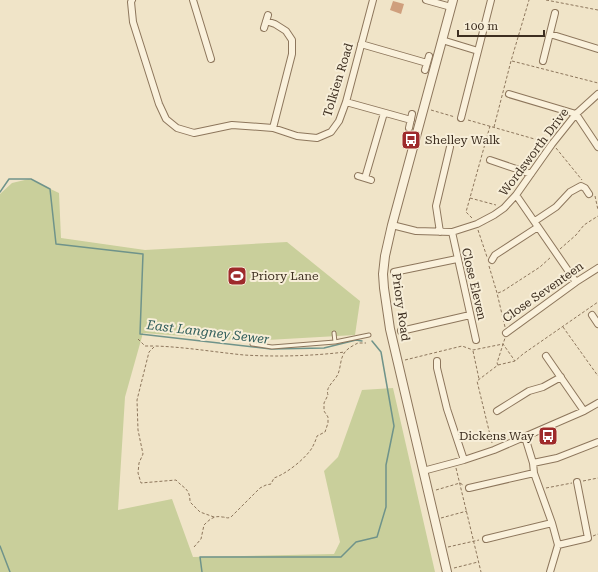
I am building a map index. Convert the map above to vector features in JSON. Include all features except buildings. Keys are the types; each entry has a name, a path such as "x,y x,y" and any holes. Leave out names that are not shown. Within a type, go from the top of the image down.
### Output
{"street":[{"name":"Tolkien Road","path":"132,0 133,22 159,104 166,119 177,128 194,133 232,125 273,128 297,136 317,138 331,132 339,121 346,102 373,0"},
{"path":"193,0 211,59"},
{"path":"426,0 452,3"},
{"path":"461,118 491,0"},
{"name":"Priory Road","path":"447,571 390,329 383,274 384,256 452,3"},
{"path":"543,61 555,13"},
{"path":"264,28 267,18 286,31 292,40 292,54 273,128"},
{"path":"550,34 598,49"},
{"path":"442,40 478,51"},
{"path":"361,44 428,60 425,70"},
{"path":"509,94 576,114 598,147"},
{"name":"Wordsworth Drive","path":"392,226 416,231 452,232 477,224 494,215 504,208 516,195 552,144 576,114 598,94"},
{"path":"346,102 384,113 412,117 409,128"},
{"path":"358,176 368,179 384,113"},
{"path":"440,232 436,206 450,147"},
{"path":"490,160 531,174"},
{"path":"493,255 537,224 556,208 571,189 581,186 592,194"},
{"path":"516,195 576,282"},
{"name":"Close Eleven","path":"452,232 476,340"},
{"path":"394,272 457,259"},
{"name":"Close Seventeen","path":"506,332 596,269 590,264"},
{"path":"401,331 470,315"},
{"path":"592,315 598,324"},
{"path":"546,356 584,411"},
{"path":"437,361 437,368 447,409 464,460"},
{"path":"497,410 529,391 543,388 561,377"},
{"path":"423,471 494,450 584,411 598,403"},
{"path":"525,437 533,463 534,473 552,523 558,545 550,572"},
{"path":"533,463 557,458 598,442"},
{"path":"469,488 534,473"},
{"path":"558,545 588,538 577,482"},
{"path":"486,539 552,523"}],"lane":[{"path":"334,334 335,342"},
{"path":"252,344 272,347 335,342 369,335"}],"path":[{"path":"494,127 529,0"},
{"path":"546,0 598,10"},
{"path":"511,61 598,83"},
{"path":"424,107 552,144 582,180"},
{"path":"490,126 466,212 477,224 497,293 506,332 497,363 498,365"},
{"path":"592,194 598,195"},
{"path":"592,194 598,210"},
{"path":"470,198 504,208"},
{"path":"497,293 503,291 540,267 576,235 584,225 598,216"},
{"path":"479,380 498,365 515,361 598,302"},
{"path":"563,326 598,376"},
{"path":"138,339 145,346 176,347 245,355 320,356 345,352 358,343 366,343"},
{"path":"398,362 462,346 473,350 503,344"},
{"path":"503,344 515,361"},
{"path":"155,346 149,352 138,400 138,430 143,454 139,463 138,472 142,483 176,480 186,488 190,495 190,502 200,512 214,517 221,516 227,518 231,518 260,488 271,484 274,478 282,475 308,453 317,436 325,432 328,417 324,411 324,403 328,395 327,392 329,385 334,381 338,374 345,352"},
{"path":"473,350 479,380 477,381 494,450"},
{"path":"454,462 481,572"},
{"path":"539,489 598,478"},
{"path":"428,492 460,483 469,488"},
{"path":"434,519 467,511"},
{"path":"194,547 202,539 204,525 214,517"},
{"path":"441,549 486,539"},
{"path":"447,571 478,562"}],"green space":[{"path":"29,179 59,193 61,238 145,250 287,242 360,301 355,335 251,341 143,333 125,397 118,510 172,499 193,557 334,554 340,542 324,471 338,457 362,390 393,388 435,572 0,572 0,194 12,183"}],"waterway":[{"name":"East Langney Sewer","path":"0,192 9,179 31,179 50,189 56,244 143,254 140,334 271,349 324,348 356,340 362,341"},
{"name":"East Langney Sewer","path":"202,572 200,557 341,557 356,542 377,537 386,507 386,465 394,426 381,352 372,341"},
{"path":"0,546 10,572"}],"place":[{"name":"Shelley Walk","path":"411,140"},
{"name":"Priory Lane","path":"237,276"},
{"name":"Dickens Way","path":"548,436"}]}
